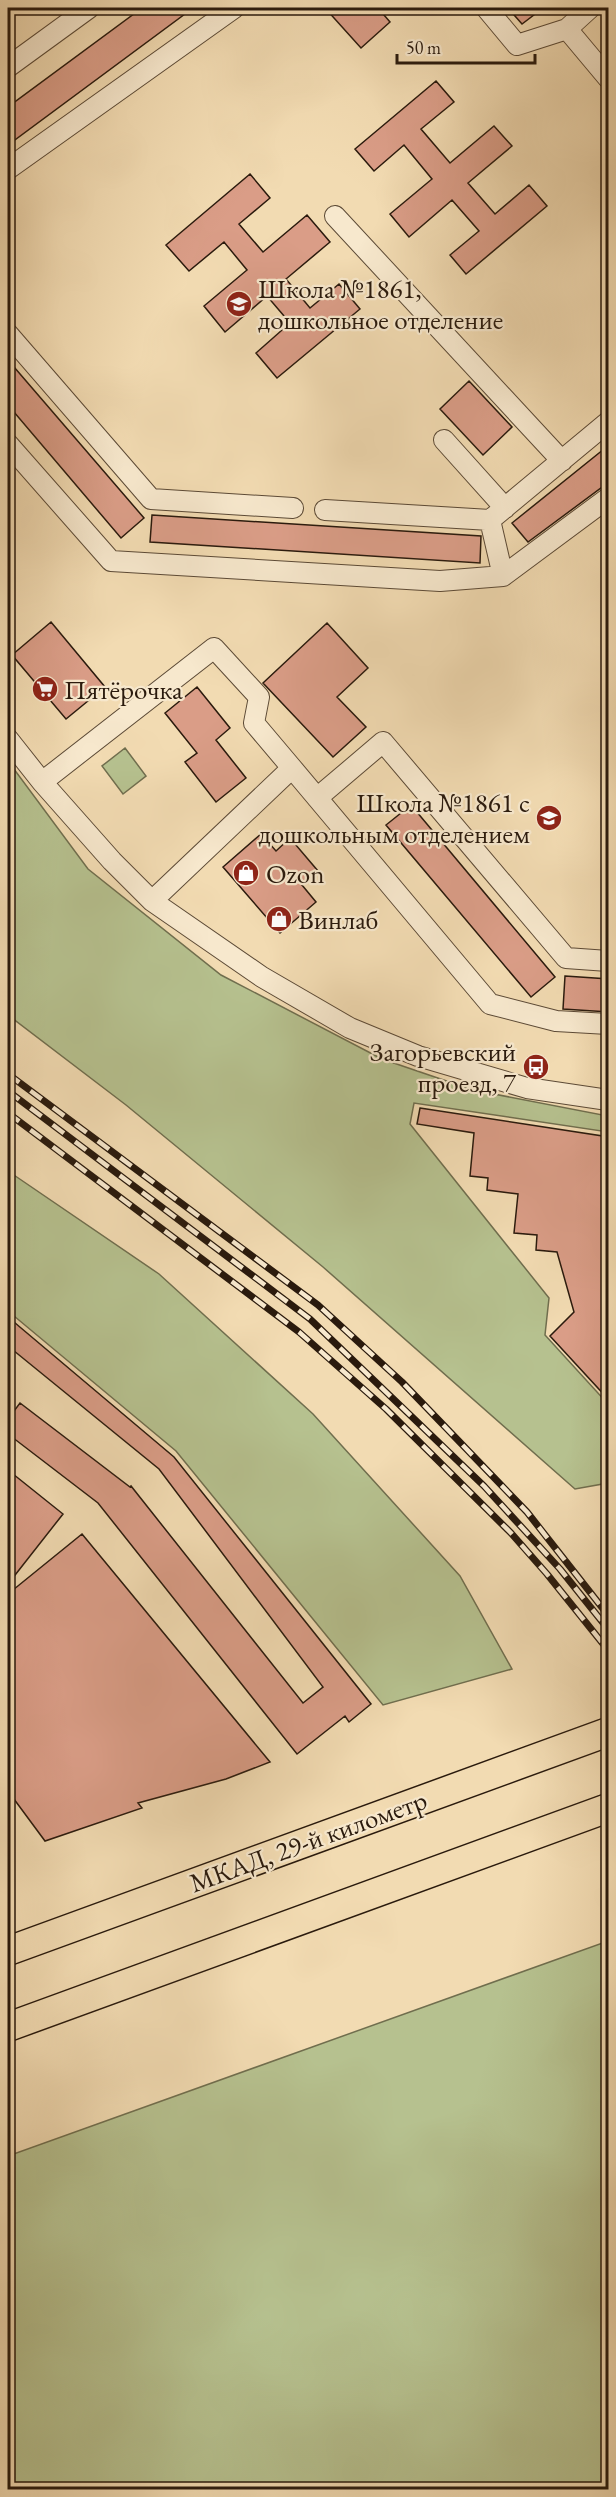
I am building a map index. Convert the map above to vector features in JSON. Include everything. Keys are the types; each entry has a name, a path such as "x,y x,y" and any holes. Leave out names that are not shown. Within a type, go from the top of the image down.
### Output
{"highway":[{"name":"МКАД, 29-й километр","path":"8,1951 609,1732"},
{"path":"8,2026 609,1808"}],"street":[{"path":"8,67 89,8"},
{"path":"8,169 234,8"},
{"path":"487,9 517,45 567,29 590,8"},
{"path":"567,29 609,78"},
{"path":"335,216 562,461"},
{"path":"8,334 151,499 293,508"},
{"path":"326,510 490,520 609,422"},
{"path":"444,440 505,508"},
{"path":"8,444 111,561 440,581 502,576 609,498"},
{"path":"490,520 502,576"},
{"path":"42,782 214,648 259,697 254,723 490,1004 556,1021 609,1024"},
{"path":"8,739 42,782 112,861 152,901 262,977 351,1028 418,1056 527,1088 609,1100"},
{"path":"317,798 383,742 566,958 609,961"},
{"path":"152,901 292,768"}],"green space":[{"path":"125,748 146,776 123,794 102,766"},
{"path":"8,761 88,869 221,975 382,1059 473,1090 608,1116 608,1132 414,1103 410,1124 549,1298 545,1335 608,1404 608,1483 575,1489 323,1267 126,1105 8,1015"},
{"path":"8,1171 159,1274 313,1414 460,1576 512,1669 383,1705 176,1451 8,1311"},
{"path":"608,1941 608,2479 588,2490 8,2489 8,2156"}],"building":[{"path":"142,8 193,8 8,145 8,107"},
{"path":"325,8 378,8 390,22 361,48"},
{"path":"508,8 543,8 522,24"},
{"path":"436,81 454,102 421,129 450,163 494,126 512,146 468,183 495,214 529,185 547,206 466,274 450,255 479,231 452,200 409,237 390,214 432,179 404,145 374,171 355,149"},
{"path":"250,174 270,198 239,224 263,252 307,215 330,242 286,279 310,308 339,284 360,309 277,378 256,353 290,323 267,296 225,332 204,306 247,270 224,242 189,271 166,245"},
{"path":"8,360 144,518 121,538 8,405"},
{"path":"469,381 512,427 483,455 440,409"},
{"path":"609,445 609,485 601,488 528,542 512,523"},
{"path":"152,515 481,536 480,563 150,542"},
{"path":"51,622 105,687 66,719 12,655"},
{"path":"327,623 368,668 337,697 366,727 333,757 263,683"},
{"path":"197,687 230,728 216,740 246,778 216,802 185,762 197,753 165,713"},
{"path":"411,805 555,977 531,997 386,825"},
{"path":"261,834 276,851 290,838 318,871 302,885 316,902 280,933 223,867"},
{"path":"565,976 609,979 609,1012 563,1009"},
{"path":"420,1108 609,1137 609,1400 550,1336 574,1312 557,1252 536,1250 537,1235 514,1233 518,1194 487,1190 488,1178 470,1176 474,1133 417,1124"},
{"path":"8,1317 174,1457 371,1704 349,1722 345,1716 297,1754 98,1503 8,1434 8,1419 20,1403 131,1486 303,1703 323,1687 159,1469 8,1346"},
{"path":"8,1470 63,1514 8,1584"},
{"path":"82,1534 270,1762 226,1779 138,1803 142,1808 45,1841 8,1791 8,1594"}],"railway":[{"path":"8,1074 318,1305 402,1382 527,1512 608,1615"},
{"path":"8,1091 310,1319 484,1486 560,1569 608,1629"},
{"path":"8,1113 299,1332 386,1409 511,1533 608,1650"}],"place":[{"name":"Школа №1861, дошкольное отделение","path":"239,304"},
{"name":"Пятёрочка","path":"45,689"},
{"name":"Школа №1861 с дошкольным отделением","path":"549,818"},
{"name":"Ozon","path":"246,873"},
{"name":"Винлаб","path":"279,919"},
{"name":"Загорьевский проезд, 7","path":"536,1067"}]}
